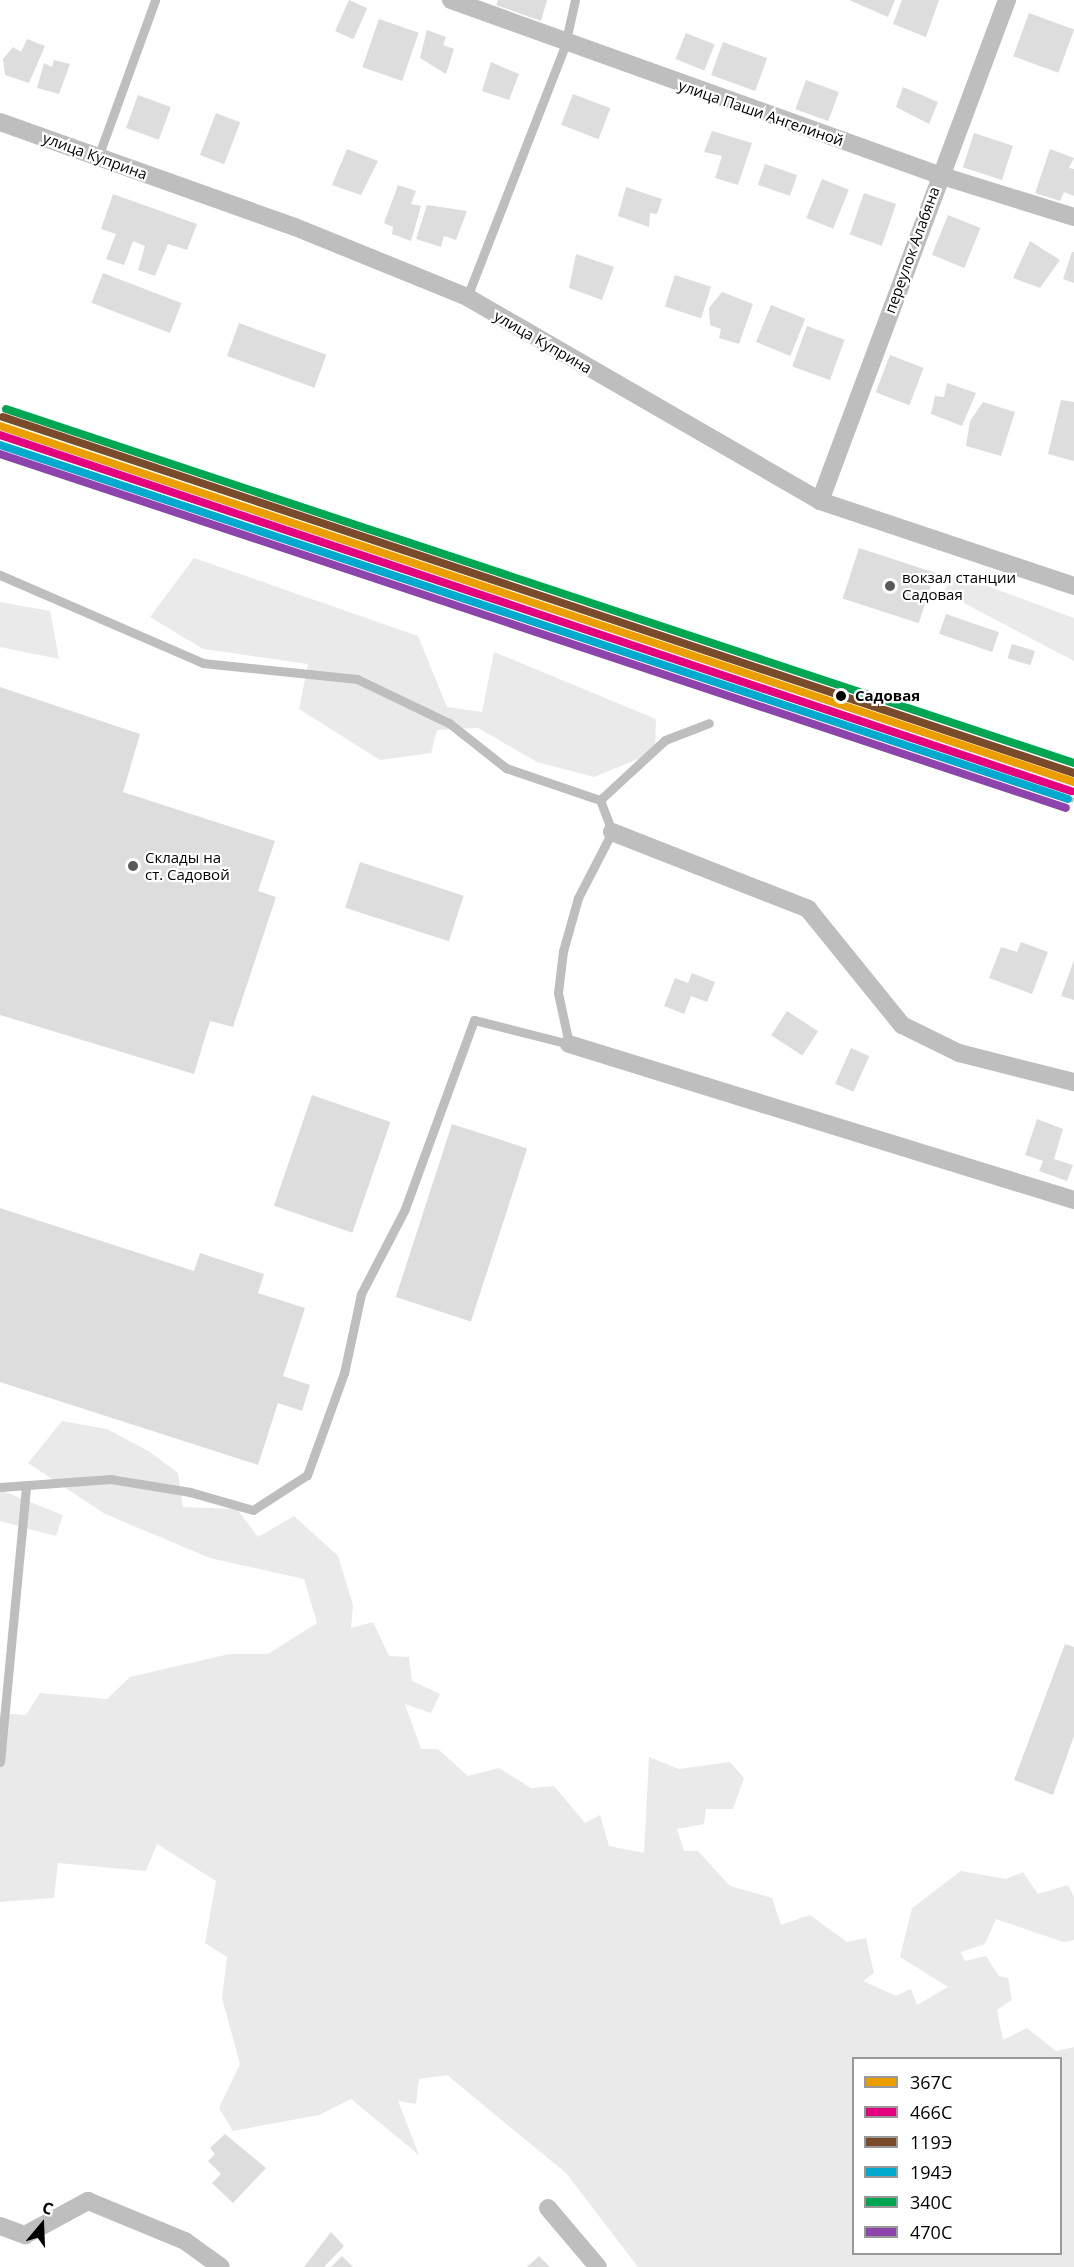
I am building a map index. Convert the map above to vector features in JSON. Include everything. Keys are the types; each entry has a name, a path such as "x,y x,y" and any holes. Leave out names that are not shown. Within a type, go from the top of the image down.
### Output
{"street":[{"name":"улица Паши Ангелиной","path":"451,0 565,45 939,175 1074,217"},
{"name":"переулок Алабяна","path":"820,501 939,175 1007,0"},
{"name":"улица Куприна","path":"0,122 295,227 467,297 820,501 1074,586"},
{"path":"612,832 808,909 902,1026 959,1053 1074,1082"},
{"path":"569,1044 1074,1200"},
{"path":"0,2226 25,2235 88,2201 185,2241 220,2267"},
{"path":"548,2208 598,2267"}],"lane":[{"path":"98,157 155,0"},
{"path":"467,297 565,45 575,0"},
{"path":"0,574 203,663 357,679 449,723 506,768 600,800"},
{"path":"600,800 665,740 709,723"},
{"path":"0,1487 26,1488 111,1479 254,1510 307,1475 344,1373 361,1294 405,1209 474,1020 569,1044 558,993 563,951 579,898 612,832 600,800"},
{"path":"0,1762 26,1488"}],"shaded area":[{"path":"194,558 418,636 447,707 482,712 494,652 656,719 655,752 594,777 537,762 478,728 437,730 431,753 380,760 299,709 308,664 203,649 150,617"},
{"path":"955,574 1074,618 1074,661 943,592"},
{"path":"0,602 50,611 59,659 0,647"},
{"path":"62,1421 107,1429 150,1452 178,1473 183,1507 237,1509 258,1537 294,1516 338,1556 353,1605 351,1628 373,1622 389,1656 409,1657 412,1681 440,1694 431,1713 405,1704 421,1749 438,1749 468,1776 499,1768 531,1788 554,1786 585,1823 600,1815 609,1846 644,1853 649,1757 679,1769 730,1762 744,1778 733,1809 706,1809 704,1824 677,1829 684,1851 698,1851 730,1886 772,1898 781,1925 810,1915 847,1942 866,1938 874,1973 863,1981 896,1996 911,1989 917,2005 948,1987 900,1957 912,1908 961,1871 1006,1879 1023,1872 1038,1894 1068,1885 1074,1897 1074,1940 1063,1942 996,1919 985,1944 961,1952 965,1961 986,1956 999,1976 1008,1978 1012,2000 997,2010 1003,2040 1027,2028 1056,2051 1074,2047 1074,2267 638,2267 566,2173 447,2075 419,2079 416,2104 398,2101 419,2155 351,2099 319,2115 233,2131 219,2108 240,2064 222,1998 227,1957 205,1943 216,1881 157,1844 146,1871 58,1863 54,1898 0,1902 0,1713 26,1715 40,1693 107,1699 130,1677 229,1654 268,1654 317,1623 304,1579 210,1558 105,1514 28,1463"},
{"path":"0,1490 63,1515 56,1536 0,1521"}],"building":[{"path":"349,0 367,8 353,39 335,31"},
{"path":"498,0 547,0 541,21 496,5"},
{"path":"849,0 895,0 888,17"},
{"path":"902,0 939,0 926,37 893,24"},
{"path":"1029,13 1074,29 1058,73 1013,56"},
{"path":"379,19 419,33 402,81 362,67"},
{"path":"427,30 446,37 443,45 454,49 446,74 420,58"},
{"path":"686,33 715,45 704,71 676,59"},
{"path":"27,39 45,46 29,83 5,75 3,59 13,47 21,52"},
{"path":"723,42 767,58 755,91 711,75"},
{"path":"54,60 70,64 59,94 37,88 44,63 52,67"},
{"path":"491,62 519,74 509,100 482,91"},
{"path":"806,80 839,92 828,121 795,109"},
{"path":"903,87 938,102 929,124 896,107"},
{"path":"573,94 610,108 599,139 561,125"},
{"path":"138,95 171,107 159,140 126,128"},
{"path":"216,113 240,122 224,164 200,155"},
{"path":"712,131 752,143 738,185 715,178 722,156 704,152"},
{"path":"974,133 1013,146 1002,180 963,167"},
{"path":"347,149 378,161 361,195 332,185"},
{"path":"1050,149 1074,158 1069,168 1074,169 1074,196 1064,192 1060,201 1035,193"},
{"path":"765,164 797,175 790,196 758,185"},
{"path":"822,179 849,190 833,229 806,218"},
{"path":"398,185 416,191 411,204 421,206 411,241 392,234 393,227 384,223"},
{"path":"626,187 662,199 657,214 650,213 649,227 618,216"},
{"path":"864,193 896,204 882,246 850,235"},
{"path":"113,194 197,224 187,250 168,244 155,276 138,270 145,246 133,241 124,265 106,259 116,234 101,229"},
{"path":"427,205 467,211 456,240 444,236 441,247 416,239"},
{"path":"948,215 980,228 964,268 932,255"},
{"path":"1030,241 1060,260 1040,288 1013,278"},
{"path":"1072,252 1074,252 1074,283 1063,279"},
{"path":"576,254 614,267 602,300 569,288"},
{"path":"103,273 181,303 170,333 92,303"},
{"path":"675,275 711,287 701,318 665,306"},
{"path":"722,292 753,304 739,344 719,338 721,329 710,325 709,308"},
{"path":"771,305 805,319 790,356 756,342"},
{"path":"239,323 326,355 314,388 227,356"},
{"path":"807,326 845,340 830,380 792,366"},
{"path":"890,355 924,368 909,405 876,392"},
{"path":"947,383 976,393 962,426 931,414 935,396 944,397"},
{"path":"1061,400 1074,402 1074,461 1048,454"},
{"path":"983,402 1015,412 1001,456 966,446 970,421"},
{"name":"вокзал станции Садовая","path":"859,548 935,573 919,623 843,598"},
{"path":"946,614 999,632 992,652 939,634"},
{"path":"1012,644 1035,651 1031,665 1008,658"},
{"name":"Склады на ст. Садовой","path":"0,687 140,734 123,792 275,841 258,891 276,897 233,1027 210,1021 194,1074 0,1015"},
{"path":"360,862 464,896 449,941 345,908"},
{"path":"1021,942 1048,952 1032,994 989,978 1001,947 1017,952"},
{"path":"1074,960 1074,1000 1061,996"},
{"path":"692,973 715,982 707,1002 691,996 684,1014 664,1006 675,978 688,983"},
{"path":"787,1011 818,1031 802,1055 771,1035"},
{"path":"851,1048 869,1056 853,1092 835,1084"},
{"path":"312,1095 390,1122 352,1233 274,1206"},
{"path":"1037,1119 1063,1129 1054,1159 1073,1165 1067,1181 1039,1171 1043,1161 1025,1155"},
{"path":"452,1124 527,1148 471,1322 396,1297"},
{"path":"0,1208 194,1271 200,1253 264,1274 258,1293 305,1308 283,1376 310,1385 302,1411 278,1403 258,1465 0,1382"},
{"path":"1065,1644 1074,1647 1074,1736 1053,1795 1014,1780"},
{"path":"225,2134 266,2168 233,2203 212,2183 221,2174 208,2161 215,2154 210,2148"},
{"path":"331,2232 344,2246 324,2267 304,2267"},
{"path":"342,2256 353,2267 331,2267"},
{"path":"539,2256 550,2267 527,2267"}],"railway":[{"path":"0,444 1074,800"}],"transit line":[{"name":"340С","path":"6,409 1074,763"},
{"name":"119Э","path":"3,417 1074,773"},
{"name":"367С","path":"0,426 1074,782"},
{"name":"466С","path":"0,435 1071,791"},
{"name":"194Э","path":"0,445 1068,799"},
{"name":"470С","path":"0,454 1066,808"}],"place":[{"name":"вокзал станции Садовая","path":"890,586"},
{"name":"Садовая","path":"841,696"},
{"name":"Склады на ст. Садовой","path":"133,866"}]}
